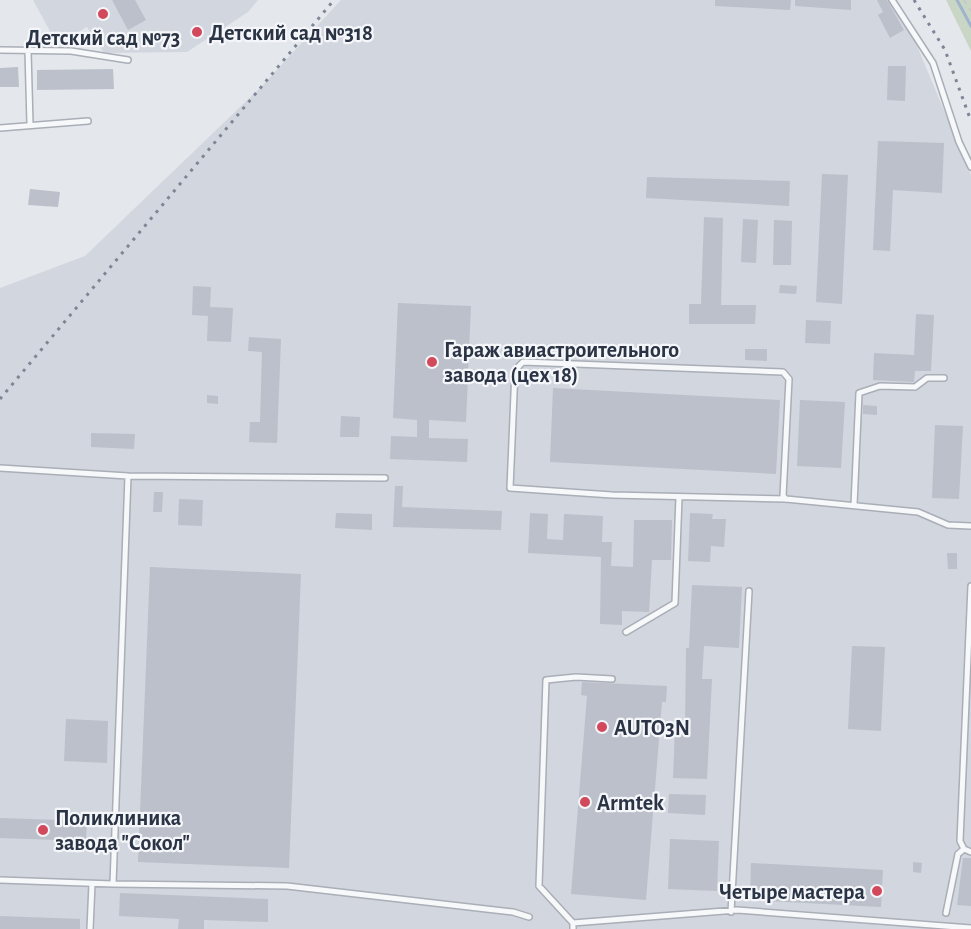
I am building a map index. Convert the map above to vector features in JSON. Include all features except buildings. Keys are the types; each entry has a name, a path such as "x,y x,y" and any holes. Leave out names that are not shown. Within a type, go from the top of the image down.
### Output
{"lane":[{"path":"892,0 933,63 959,142 971,167"},
{"path":"0,50 71,51 128,60"},
{"path":"28,51 30,124"},
{"path":"0,128 88,121"},
{"path":"786,499 783,496 789,379 783,372 523,362 515,370 510,488 612,495 786,499 918,512 948,525 971,526"},
{"path":"854,505 859,393 880,386 915,387 927,378 944,378"},
{"path":"0,468 128,476 385,478"},
{"path":"113,884 128,476"},
{"path":"626,632 675,603 679,496"},
{"path":"971,586 960,842 964,849 971,852"},
{"path":"731,912 749,591"},
{"path":"612,679 576,677 546,680 538,886 573,926 670,914 737,910 971,928"},
{"path":"946,913 958,854 964,849"},
{"path":"0,880 92,884 287,886 414,899 513,912 528,917"},
{"path":"90,929 92,884"}],"path":[{"path":"964,0 971,11"}],"shaded area":[{"name":"Детский сад №73","path":"33,0 258,0 248,12 187,52 104,53 87,27 57,44"},
{"path":"341,0 889,0 915,41 971,175 971,929 0,929 0,288 85,256 263,85"}],"green space":[{"path":"946,0 971,0 971,51"}],"waterway":[{"path":"957,0 971,26"}],"railway":[{"path":"0,399 334,0"},
{"path":"914,0 945,50 971,121"}],"place":[{"name":"Детский сад №73","path":"103,14"},
{"name":"Детский сад №318","path":"197,32"},
{"name":"Гараж авиастроительного завода (цех 18)","path":"432,362"},
{"name":"AUTO3N","path":"602,727"},
{"name":"Armtek","path":"585,802"},
{"name":"Поликлиника завода \"Сокол\"","path":"43,830"},
{"name":"Четыре мастера","path":"877,891"}]}
